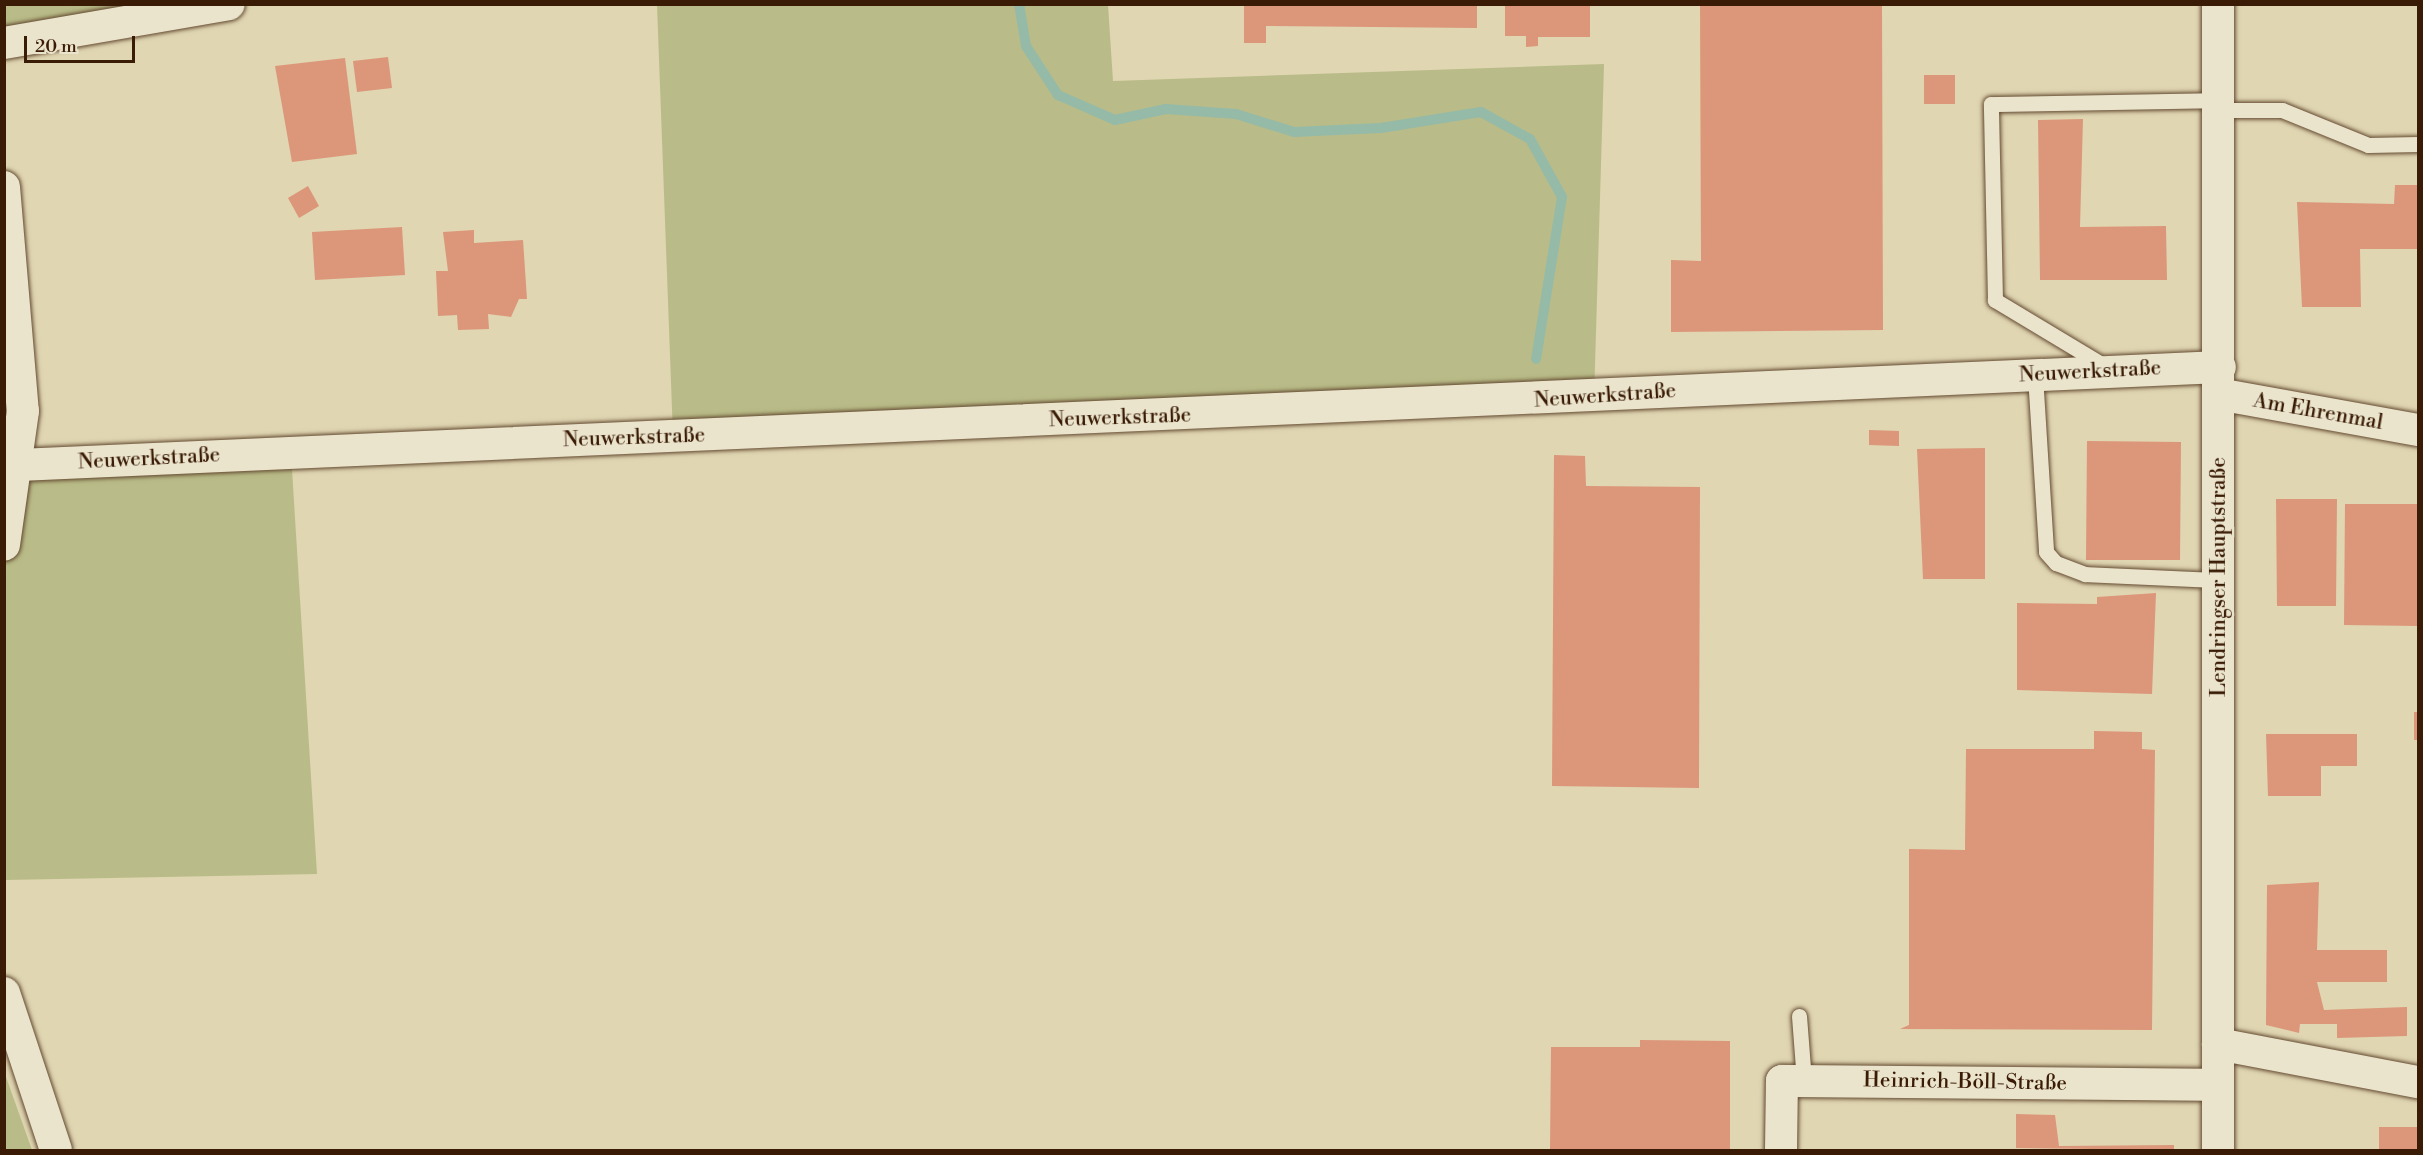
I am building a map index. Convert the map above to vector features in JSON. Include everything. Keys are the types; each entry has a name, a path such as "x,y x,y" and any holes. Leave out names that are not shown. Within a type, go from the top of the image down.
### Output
{"street":[{"path":"4,43 229,4"},
{"name":"Lendringser Hauptstraße","path":"2218,4 2218,1150"},
{"path":"4,187 23,411 19,465 4,545"},
{"name":"Neuwerkstraße","path":"19,465 2114,371 2219,380"},
{"name":"Am Ehrenmal","path":"2219,380 2418,430"},
{"path":"4,993 56,1150"},
{"path":"2218,1044 2418,1082"},
{"name":"Heinrich-Böll-Straße","path":"1781,1150 1782,1081 2218,1085"}],"lane":[{"path":"2114,371 1995,300 1991,104 2219,105 2282,110 2368,145 2418,144"},
{"path":"2035,375 2046,552 2056,563 2085,574 2219,580"},
{"path":"1799,1016 1804,1081"}],"green space":[{"path":"5,5 229,5 5,43"},
{"path":"657,5 1108,5 1113,81 1604,64 1594,399 673,436"},
{"path":"291,453 317,874 5,880 4,545 19,465"},
{"path":"5,1074 32,1150 5,1150"}],"building":[{"path":"1244,4 1477,4 1477,28 1266,26 1266,43 1244,43"},
{"path":"1700,4 1882,4 1883,330 1671,332 1671,260 1701,261"},
{"path":"1505,5 1590,5 1590,37 1538,37 1538,46 1526,47 1526,36 1505,36"},
{"path":"388,57 392,88 357,92 353,61"},
{"path":"345,58 357,154 292,162 275,66"},
{"path":"1924,75 1955,75 1955,104 1924,104"},
{"path":"2083,119 2080,227 2166,226 2167,280 2040,280 2038,120"},
{"path":"2395,185 2418,185 2418,249 2360,249 2361,307 2302,307 2297,202 2394,204"},
{"path":"308,186 319,206 299,218 288,198"},
{"path":"402,227 405,275 315,280 312,232"},
{"path":"474,230 474,243 523,240 527,299 519,299 511,317 488,314 489,329 458,330 457,315 438,316 436,271 448,271 443,232"},
{"path":"1869,430 1899,431 1899,446 1869,445"},
{"path":"2087,441 2181,442 2180,560 2086,560"},
{"path":"1985,448 1985,579 1923,579 1917,449"},
{"path":"1554,455 1585,456 1586,486 1700,487 1699,788 1552,786"},
{"path":"2276,499 2337,499 2336,606 2277,606"},
{"path":"2345,504 2418,504 2418,626 2344,625"},
{"path":"2156,593 2152,694 2017,690 2017,603 2097,604 2097,597"},
{"path":"2414,712 2418,712 2418,740 2414,740"},
{"path":"2094,731 2142,732 2142,749 2155,750 2152,1030 1900,1029 1909,1025 1909,849 1965,850 1966,749 2094,749"},
{"path":"2266,734 2357,734 2357,766 2321,766 2321,796 2268,796"},
{"path":"2319,882 2317,950 2387,950 2387,982 2317,982 2324,1010 2407,1007 2407,1036 2337,1038 2337,1024 2300,1024 2299,1033 2266,1025 2267,885"},
{"path":"1640,1040 1730,1041 1730,1150 1550,1150 1551,1047 1640,1047"},
{"path":"2016,1114 2055,1115 2059,1146 2174,1145 2174,1150 2016,1148"},
{"path":"2379,1127 2418,1127 2418,1150 2379,1150"}],"waterway":[{"path":"1019,4 1026,46 1058,95 1115,120 1166,109 1236,114 1294,132 1381,128 1481,112 1530,139 1562,197 1536,359"}]}
